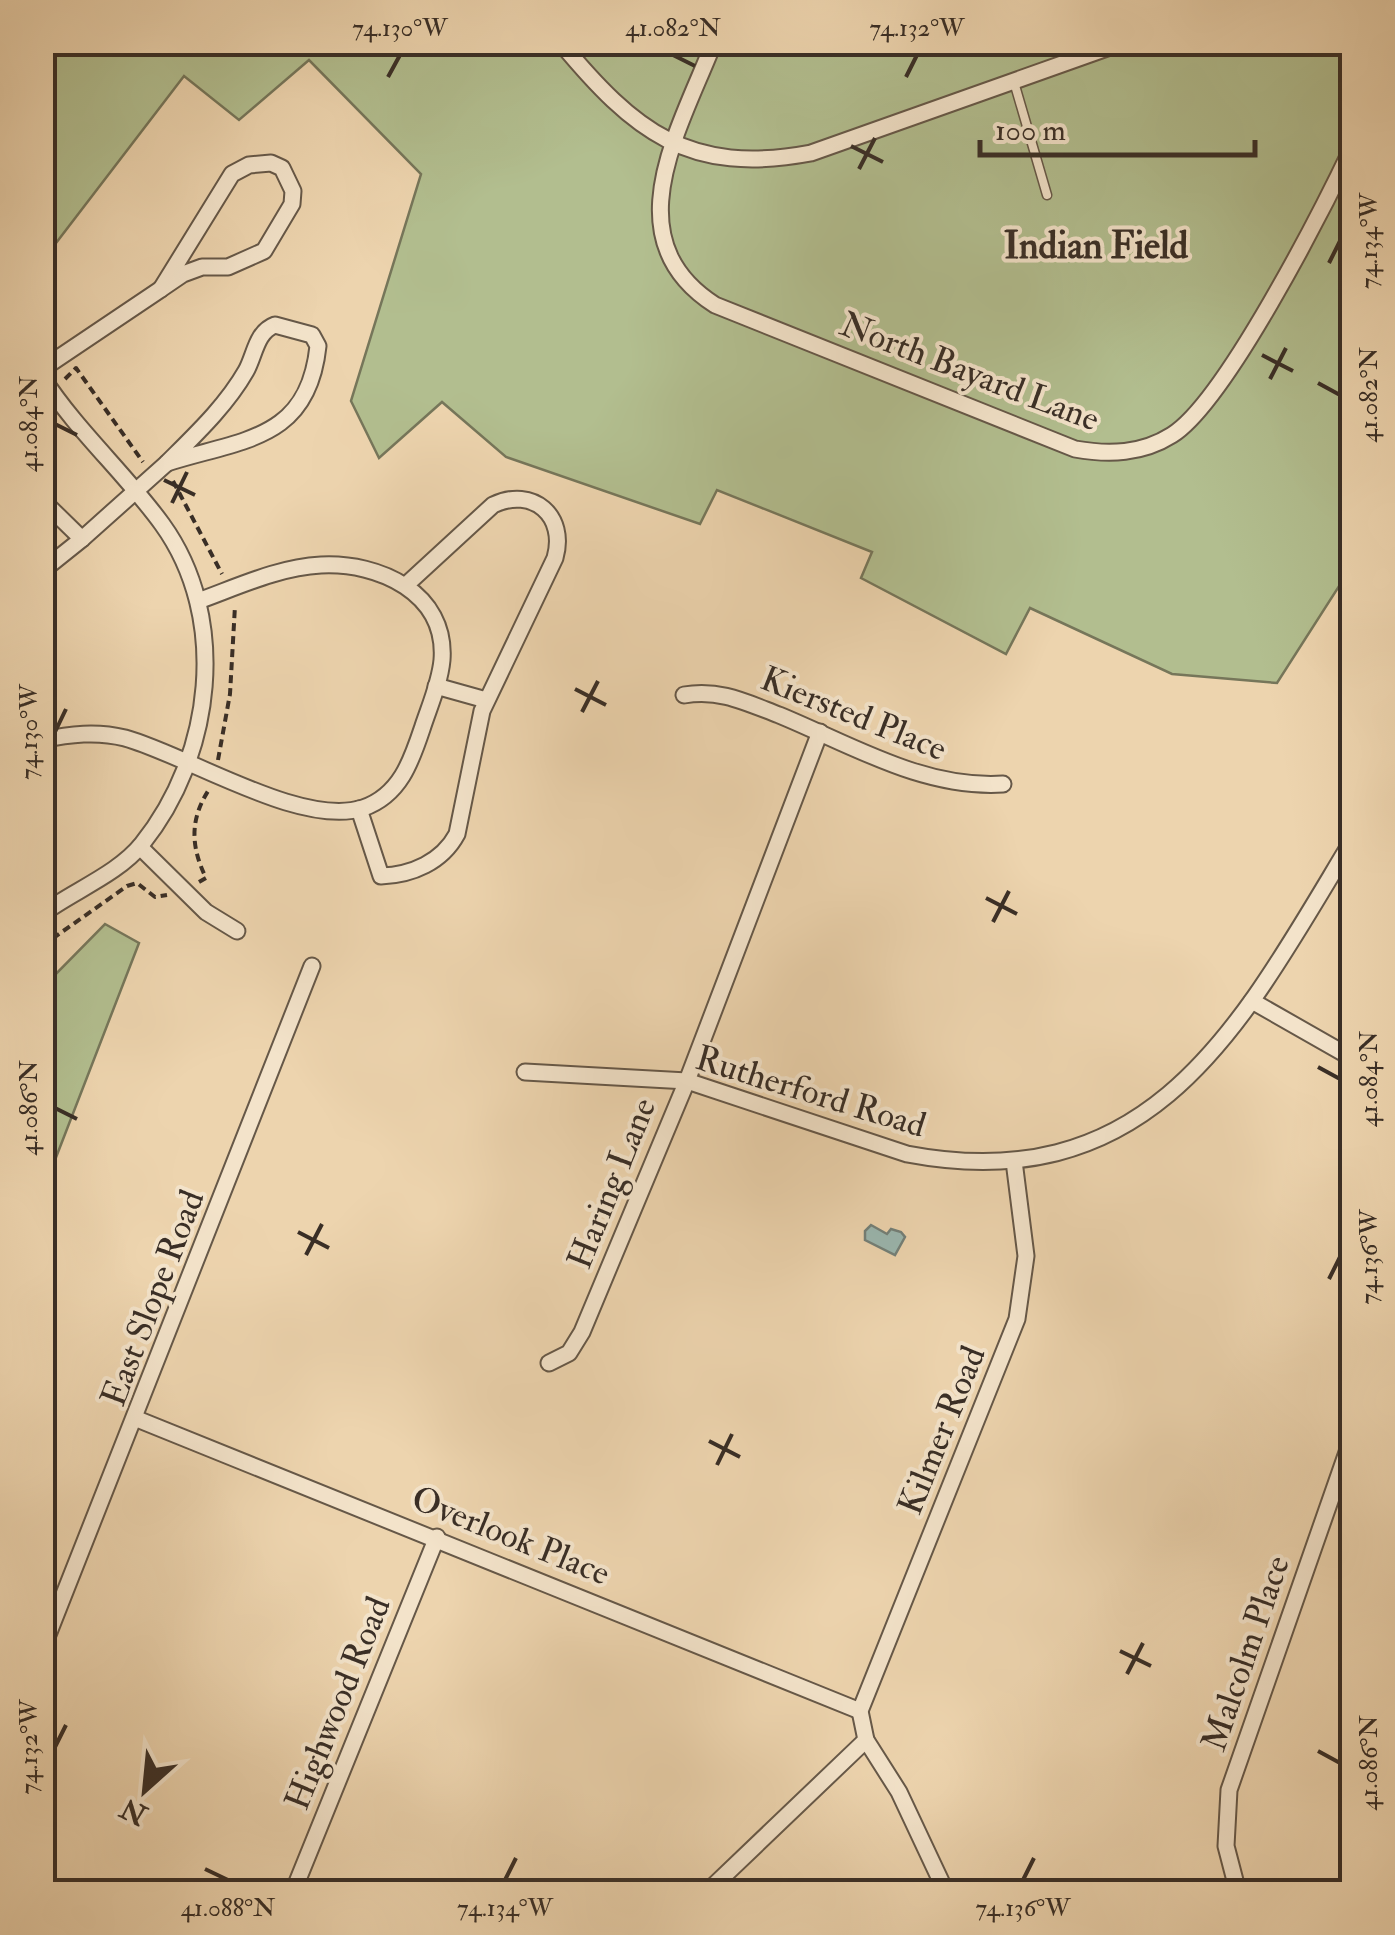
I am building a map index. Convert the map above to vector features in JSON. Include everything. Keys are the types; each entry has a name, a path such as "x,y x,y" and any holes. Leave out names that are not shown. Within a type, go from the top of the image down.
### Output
{"street":[{"path":"560,42 622,112 674,143 722,158 756,160 810,154 1124,42"},
{"name":"North Bayard Lane","path":"714,42 662,182 661,236 680,276 715,305 1075,449 1100,453 1135,450 1170,437 1204,406 1300,248 1352,148"},
{"path":"42,914 140,847 186,764 208,684 198,601 181,554 52,392 42,373 161,290 202,267 228,267 264,251 292,204 290,178 282,168 249,165 232,174 161,290"},
{"path":"42,571 164,465 228,396 267,328 287,327 312,336 318,352 300,404 284,425 164,465"},
{"path":"359,809 381,876 400,874 439,857 457,834 474,736 486,700 556,558 559,544 554,518 534,501 506,498 493,505 406,585"},
{"path":"42,500 82,540"},
{"path":"42,740 93,733 124,738 285,800 342,811 359,809 393,790 410,765 442,660 438,625 430,609 406,585 351,566 324,565 298,568 198,601"},
{"path":"436,686 486,700"},
{"name":"Kiersted Place","path":"684,695 722,692 921,776 974,786 1004,784"},
{"name":"Haring Lane","path":"548,1363 569,1353 582,1332 687,1080 820,732"},
{"name":"Rutherford Road","path":"525,1072 687,1080 907,1154 975,1162 1014,1161 1103,1136 1162,1102 1215,1051 1252,1001 1352,841"},
{"path":"140,847 206,912 237,931"},
{"name":"East Slope Road","path":"42,1650 137,1419 312,966"},
{"path":"1252,1001 1352,1058"},
{"name":"Kilmer Road","path":"860,1711 1017,1319 1026,1256 1014,1161"},
{"name":"Overlook Place","path":"137,1419 437,1536 860,1711"},
{"name":"Malcolm Place","path":"1238,1892 1226,1846 1229,1790 1352,1438"},
{"name":"Highwood Road","path":"293,1892 437,1536"},
{"path":"860,1711 866,1740 899,1792 946,1892"},
{"path":"707,1892 866,1740"}],"lane":[{"path":"1014,82 1047,195"}],"path":[{"path":"42,946 127,886 137,883 155,897 184,891 206,878 194,847 194,824 196,808 215,774 232,675 235,607 172,473 164,465 145,465 76,368 52,392"},
{"path":"42,415 49,442 42,474"}],"green space":[{"path":"43,43 1352,43 1352,566 1277,683 1172,674 1030,608 1006,654 861,578 872,552 717,490 700,524 506,457 442,402 379,458 351,401 421,174 309,60 239,120 184,76 43,260"},
{"path":"105,924 139,943 43,1191 43,987"}],"water":[{"path":"871,1225 887,1234 891,1229 901,1232 905,1237 895,1255 865,1240 865,1231"}],"district":[{"name":"Indian Field","path":"1096,245"}]}
